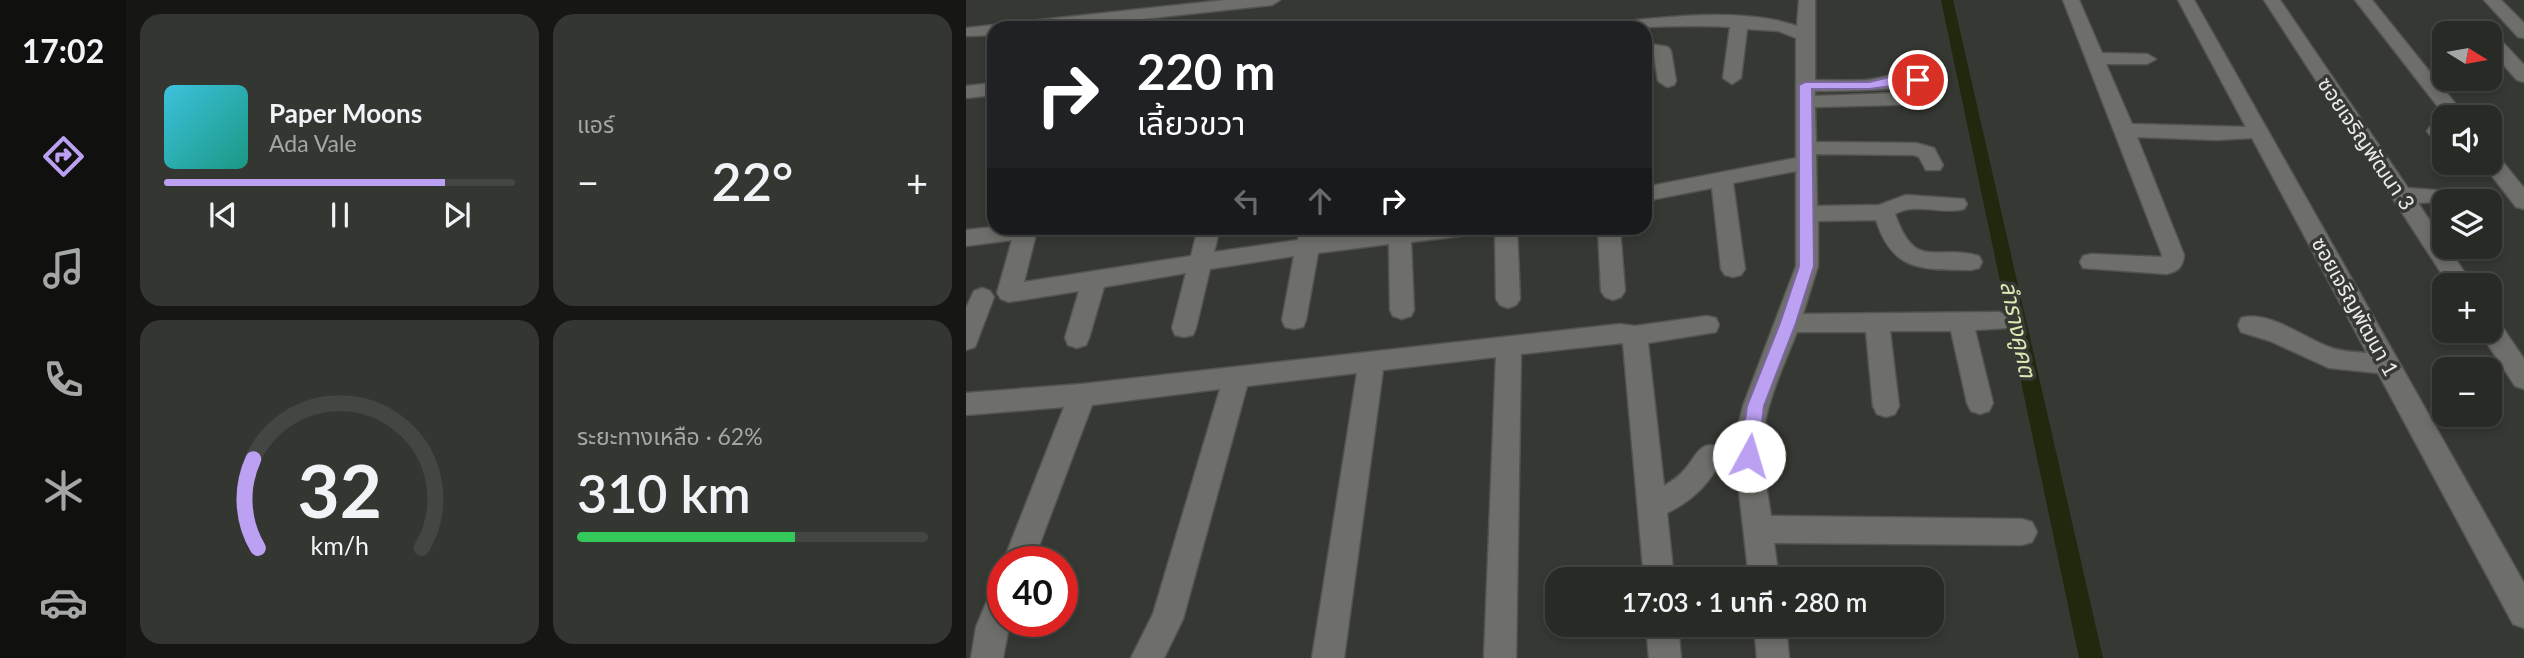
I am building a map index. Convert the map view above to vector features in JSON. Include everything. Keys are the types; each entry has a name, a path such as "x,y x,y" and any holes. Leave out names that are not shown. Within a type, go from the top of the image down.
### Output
{"street":[{"path":"1076,21 1272,0"},
{"path":"1762,567 1749,456 1750,434 1756,406 1807,266 1807,0"},
{"path":"2071,0 2168,237 2172,261 2167,266 2155,267 2091,262"},
{"name":"ซอยเจริญพัฒนา 1","path":"2186,0 2524,613"},
{"name":"ซอยเจริญพัฒนา 3","path":"2272,0 2453,273"},
{"path":"2363,0 2446,105"},
{"path":"2492,0 2524,33"},
{"path":"1652,21 1688,9 1791,28 1805,35"},
{"path":"1732,78 1741,19"},
{"path":"972,32 987,31"},
{"path":"1652,49 1662,51 1667,81"},
{"path":"2502,52 2524,76"},
{"path":"2094,58 2147,59"},
{"path":"1806,94 1890,81 1918,80"},
{"path":"966,92 987,90"},
{"path":"1806,94 1857,103 1929,98"},
{"path":"2123,130 2216,134 2260,132"},
{"path":"1652,193 1722,180 1807,155 1916,149 1927,153 1933,165"},
{"path":"2502,175 2524,202"},
{"path":"1722,180 1733,269"},
{"path":"2401,195 2432,196"},
{"path":"1808,214 1884,212 1891,204 1897,203 1956,204"},
{"path":"1884,212 1890,233 1903,253 1921,259 1971,262"},
{"path":"966,238 989,235"},
{"path":"1009,293 1024,238 1022,235"},
{"path":"1184,328 1207,235"},
{"path":"966,340 974,298 1200,262 1309,237 1360,235"},
{"path":"1402,310 1412,235"},
{"path":"1506,235 1508,299"},
{"path":"1609,235 1613,291"},
{"path":"1294,320 1309,237"},
{"path":"1077,338 1094,279"},
{"path":"1961,321 1980,403"},
{"path":"1788,323 1998,321"},
{"path":"1877,322 1886,406"},
{"path":"966,404 1082,395 1620,333 1635,336 1707,325"},
{"path":"2250,325 2286,335 2322,355 2336,359 2388,364"},
{"path":"1635,336 1658,567"},
{"path":"2500,343 2524,379"},
{"path":"1500,658 1509,345"},
{"path":"1328,658 1371,363"},
{"path":"1147,658 1167,619 1236,378"},
{"path":"1023,546 1082,395"},
{"path":"1652,506 1685,491 1698,479 1710,455"},
{"path":"1757,529 2022,531"},
{"path":"987,658 990,637"},
{"path":"1663,637 1665,658"},
{"path":"1771,637 1773,658"}],"waterway":[{"name":"ลำรางคูคต","path":"1947,0 2091,658"}],"route":[{"path":"1749,456 1756,406 1807,266 1805,85 1869,86 1890,81 1918,80"}]}
